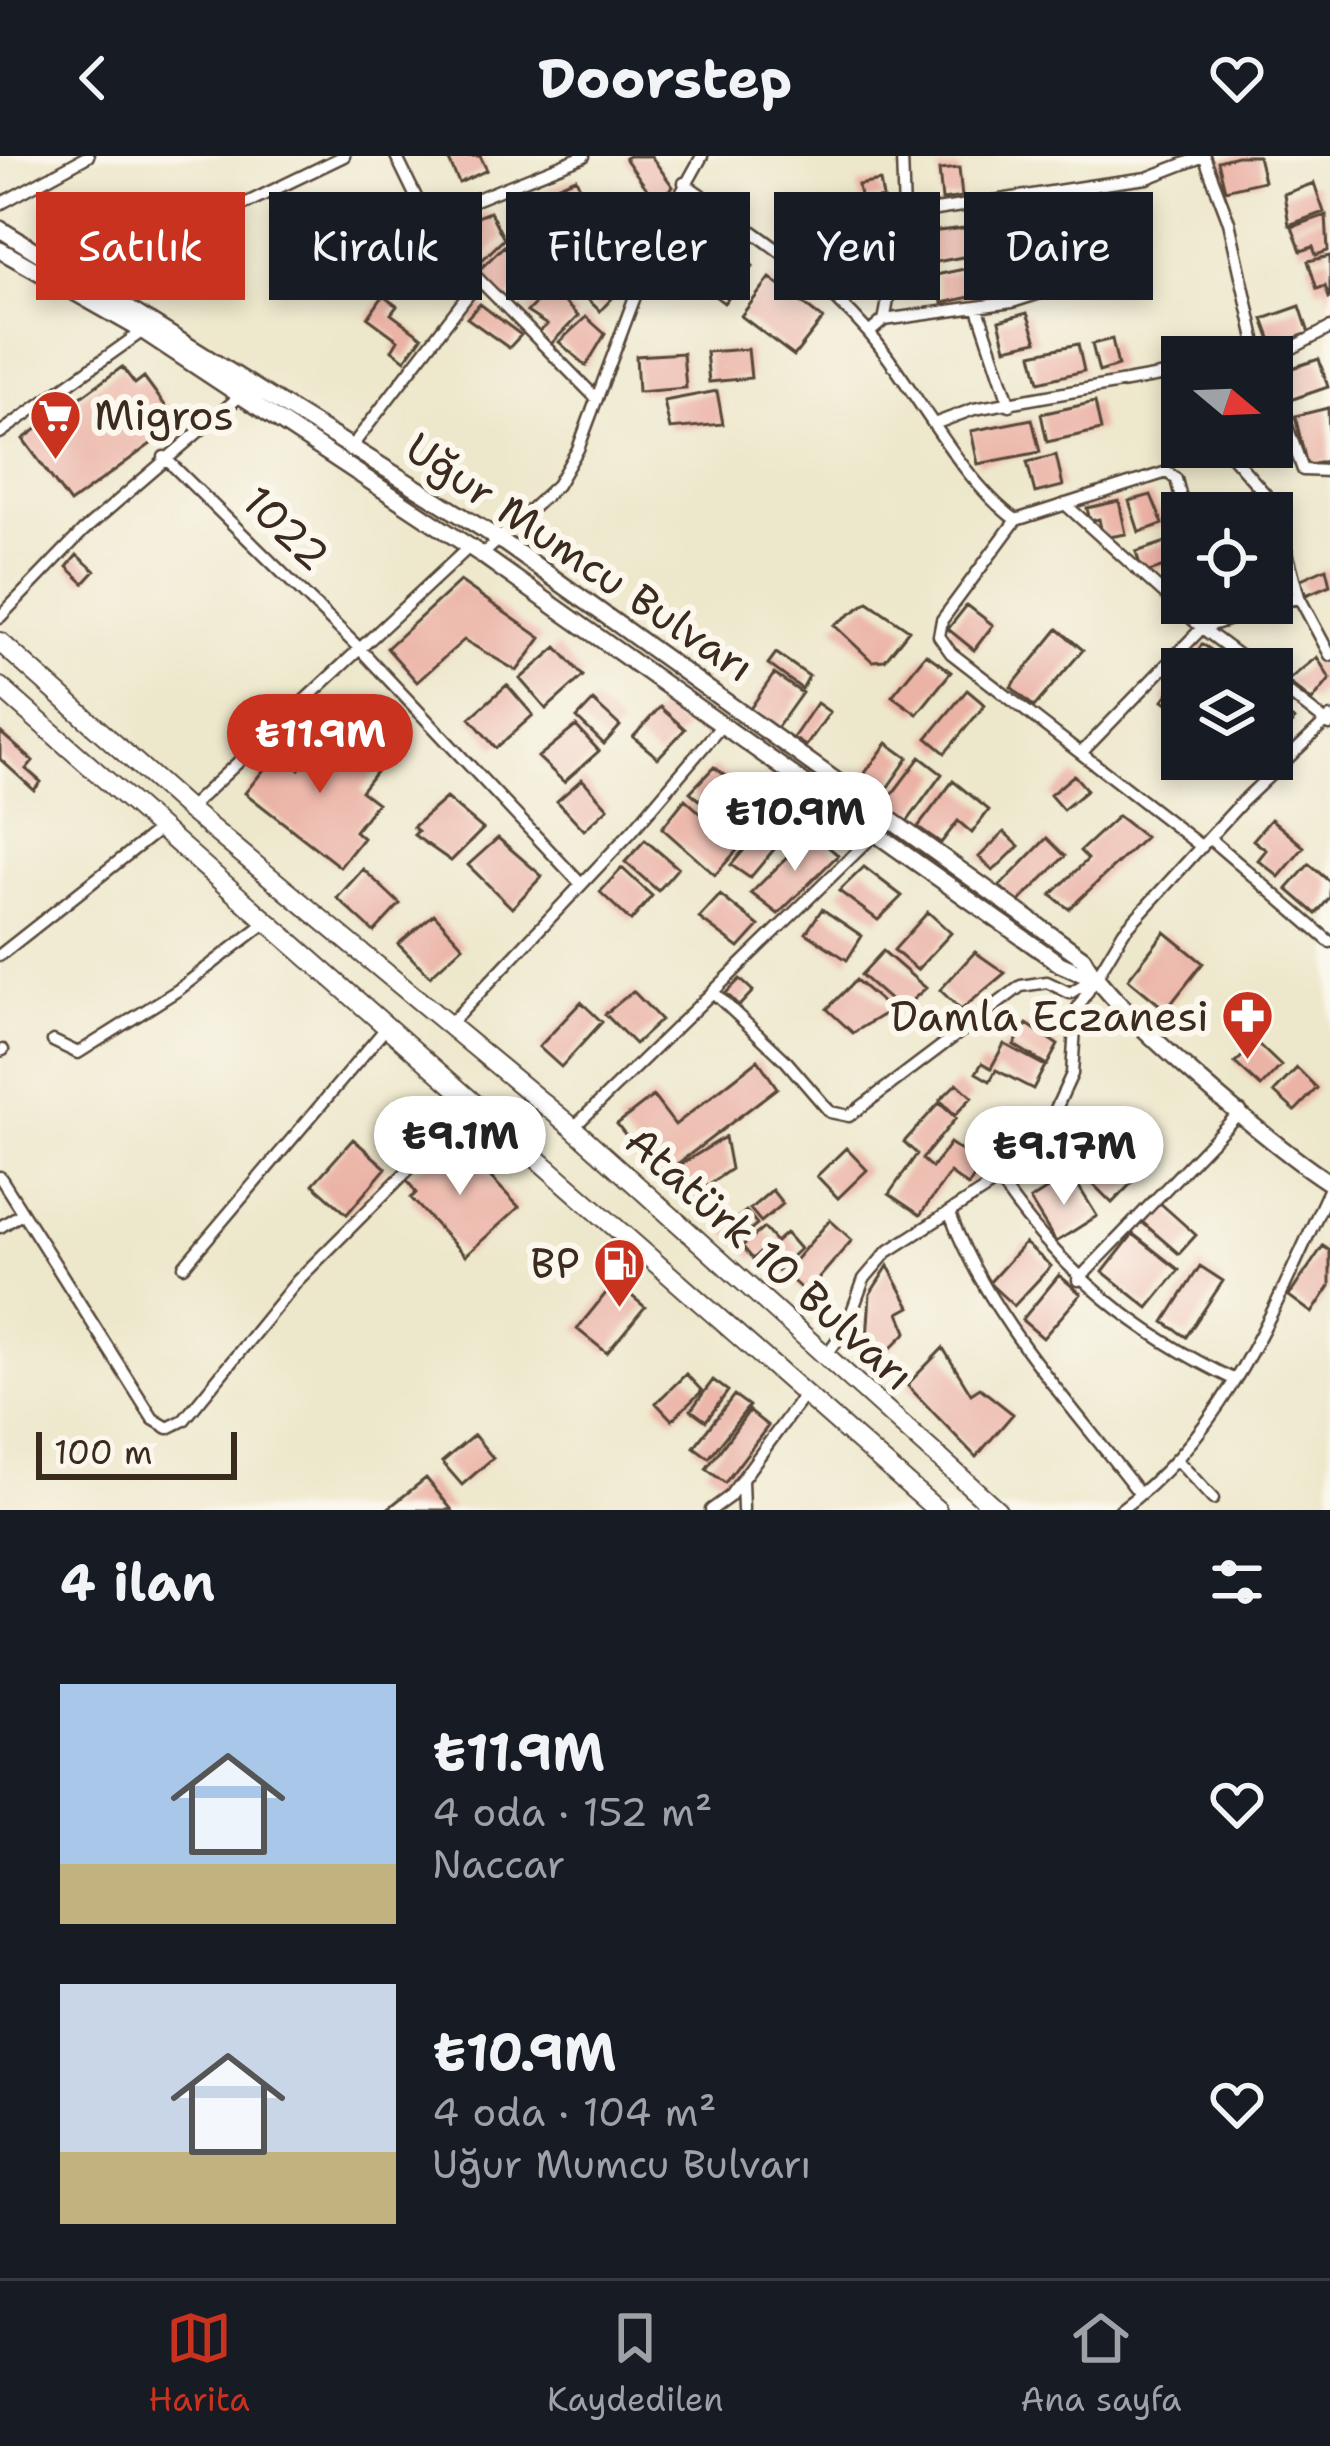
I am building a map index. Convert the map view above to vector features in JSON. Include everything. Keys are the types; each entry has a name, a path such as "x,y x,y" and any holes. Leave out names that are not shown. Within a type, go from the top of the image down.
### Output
{"highway":[{"name":"Atatürk 10 Bulvarı","path":"0,642 188,809 573,1128 997,1510"},
{"name":"Atatürk 10 Bulvarı","path":"0,687 937,1510"}],"street":[{"path":"0,204 88,156"},
{"path":"245,204 344,156"},
{"path":"395,156 412,192"},
{"path":"482,201 584,156"},
{"path":"188,809 359,648 475,551 500,539 556,485 578,449 636,286 684,183 702,156"},
{"path":"902,156 903,192"},
{"path":"940,210 1147,178 1204,156 1229,222 1254,336"},
{"path":"684,183 798,263 869,333 934,424 1016,520"},
{"path":"884,320 978,309 1102,273 1090,187"},
{"name":"Uğur Mumcu Bulvarı","path":"0,229 36,251"},
{"name":"Uğur Mumcu Bulvarı","path":"0,250 36,272"},
{"path":"482,286 597,399"},
{"name":"Uğur Mumcu Bulvarı","path":"85,300 143,331 475,551 1060,964 1094,979 1241,1111 1327,1178"},
{"name":"Uğur Mumcu Bulvarı","path":"116,300 500,539 1084,958 1094,979"},
{"path":"339,464 464,300"},
{"path":"869,333 884,320 890,300"},
{"path":"978,309 1010,405"},
{"path":"1293,348 1330,328"},
{"path":"0,434 143,331"},
{"path":"934,424 974,410 1161,376"},
{"path":"0,617 164,457 239,396"},
{"path":"1293,443 1303,470 1330,471"},
{"name":"1022","path":"164,457 359,648 580,883"},
{"path":"1242,468 1265,495 1280,526 1299,597 1330,655"},
{"path":"1179,492 1176,479 1167,472 1016,520 942,620 939,636 951,653 1330,942"},
{"path":"1065,504 1233,648"},
{"path":"1083,751 1207,626 1299,597"},
{"path":"825,1357 846,1328 864,1279 886,1252 999,1181 1047,1128 1062,1101 1077,1047 1076,1011 1124,931 1329,721 1293,695"},
{"path":"448,1027 722,725"},
{"path":"0,955 161,828"},
{"path":"573,1128 876,833"},
{"path":"53,1041 78,1053 178,990 268,921"},
{"path":"712,992 786,1060 830,1112 849,1116 1021,986 1047,982 1070,993 1094,979"},
{"path":"184,1266 386,1028"},
{"path":"0,1177 153,1419 168,1428 184,1420 358,1214 474,1104"},
{"path":"1078,1280 1241,1111"},
{"path":"1120,1510 1176,1459 1235,1380 1327,1178"},
{"path":"999,1181 1039,1239 1078,1280 1150,1336 1235,1380"},
{"path":"0,1227 21,1214"},
{"path":"950,1214 964,1252 999,1310 1139,1493"},
{"path":"711,1510 742,1480 805,1395"},
{"path":"1176,1459 1213,1498"},
{"path":"742,1480 743,1510"}],"building":[{"path":"447,156 480,156 487,170 459,183"},
{"path":"651,156 673,187 649,192 625,158"},
{"path":"1258,156 1264,181 1225,190 1218,161"},
{"path":"959,168 962,197 942,200 939,170"},
{"path":"576,178 582,192 544,192"},
{"path":"880,181 882,192 859,192 858,185"},
{"path":"1314,183 1324,212 1289,225 1284,194"},
{"path":"490,212 504,239 482,260 482,215"},
{"path":"1326,215 1328,251 1316,255 1313,247 1301,251 1292,227"},
{"path":"964,228 964,257 940,261 940,231"},
{"path":"506,248 506,301 482,277 482,267"},
{"path":"1330,256 1329,298 1325,286 1317,289 1308,261"},
{"path":"964,269 964,298 942,303 940,274"},
{"path":"770,278 774,300 798,300 823,319 794,356 741,316"},
{"path":"380,300 389,300 397,306 391,314 422,337 405,360 392,350 398,340 368,318"},
{"path":"538,300 562,300 578,316 551,344 539,332 547,325 527,312"},
{"path":"589,300 610,300 600,311"},
{"path":"480,304 521,335 509,348 467,318"},
{"path":"1300,306 1309,333 1293,339 1269,336 1263,319"},
{"path":"1027,313 1037,341 1006,348 999,321"},
{"path":"586,317 605,334 586,366 559,342"},
{"path":"1112,339 1118,366 1099,372 1092,344"},
{"path":"1078,344 1084,371 1039,382 1032,354"},
{"path":"748,349 751,378 709,382 706,352"},
{"path":"683,353 686,388 638,392 636,356"},
{"path":"1319,359 1328,387 1293,399 1293,368"},
{"path":"122,367 135,384 144,377 172,415 161,423 170,430 70,503 23,439"},
{"path":"717,391 723,424 670,429 664,401"},
{"path":"1095,402 1101,430 1047,442 1041,414"},
{"path":"1328,408 1330,460 1307,466 1295,416"},
{"path":"1032,419 1040,452 978,464 971,431"},
{"path":"1056,455 1063,486 1035,493 1027,462"},
{"path":"1151,495 1161,525 1139,532 1129,501"},
{"path":"1119,501 1126,534 1103,538 1099,519 1090,521 1087,508"},
{"path":"1161,544 1161,568 1143,574 1136,552"},
{"path":"77,555 95,571 84,583 67,567"},
{"path":"1326,568 1330,585 1306,595 1299,580"},
{"path":"460,581 541,638 517,671 464,640 417,682 387,648"},
{"path":"868,602 909,630 885,660 872,661 834,625"},
{"path":"967,605 993,625 974,650 948,629"},
{"path":"1058,629 1083,650 1034,707 1011,687"},
{"path":"557,647 583,676 546,709 520,679"},
{"path":"776,653 809,676 802,689 768,664"},
{"path":"926,654 951,672 917,714 892,696"},
{"path":"1317,657 1330,679 1312,701 1293,686 1293,676"},
{"path":"774,674 802,693 777,728 750,709"},
{"path":"507,685 533,715 496,748 470,718"},
{"path":"967,690 985,705 945,753 927,738"},
{"path":"593,701 620,726 604,744 577,718"},
{"path":"817,703 830,712 806,746 793,738"},
{"path":"660,707 685,729 658,758 633,737"},
{"path":"576,726 599,751 564,782 538,757"},
{"path":"330,729 379,768 361,791 377,803 355,831 363,838 340,867 245,793 278,752 299,769"},
{"path":"0,732 33,761 26,769 41,782 34,790 0,759"},
{"path":"887,743 908,758 878,801 857,784"},
{"path":"920,757 942,774 907,822 884,805"},
{"path":"714,767 762,803 738,833 690,792"},
{"path":"1074,775 1087,790 1063,810 1050,795"},
{"path":"582,779 608,808 584,830 557,801"},
{"path":"953,781 989,810 972,833 958,821 941,843 918,827"},
{"path":"446,798 483,829 451,861 414,835 418,831 413,827"},
{"path":"685,799 739,848 715,875 662,828"},
{"path":"779,809 797,822 750,878 731,865"},
{"path":"1118,816 1145,837 1069,909 1051,895 1088,859 1080,851"},
{"path":"1271,819 1304,847 1279,877 1258,860 1266,850 1253,840"},
{"path":"1004,832 1019,846 993,871 979,857"},
{"path":"812,833 838,855 778,914 751,893"},
{"path":"498,838 542,876 512,908 468,865"},
{"path":"1047,838 1065,856 1017,904 1000,886"},
{"path":"645,840 678,868 658,891 625,862"},
{"path":"1309,864 1330,882 1330,897 1316,914 1287,889"},
{"path":"864,867 902,896 878,920 839,891"},
{"path":"622,868 652,896 631,921 600,892"},
{"path":"363,869 400,904 374,932 337,898"},
{"path":"720,895 759,926 739,948 699,918"},
{"path":"822,909 862,936 847,960 806,933"},
{"path":"928,912 951,933 917,970 894,950"},
{"path":"434,914 463,946 430,976 398,944"},
{"path":"1165,932 1203,963 1166,1010 1128,979"},
{"path":"883,951 926,988 901,1010 861,975"},
{"path":"975,952 1005,973 961,1010 940,990"},
{"path":"740,979 753,991 739,1006 726,993"},
{"path":"856,980 891,1010 853,1033 827,1009"},
{"path":"633,991 661,1020 635,1044 605,1014"},
{"path":"581,1002 602,1022 561,1067 539,1047"},
{"path":"1027,1024 1058,1045 1047,1065 1014,1045"},
{"path":"1257,1043 1281,1066 1261,1087 1235,1063"},
{"path":"1004,1044 1045,1066 1033,1089 996,1070 990,1081 976,1073 982,1063 991,1068"},
{"path":"758,1060 777,1088 659,1178 617,1124 653,1096 675,1125"},
{"path":"1297,1068 1317,1088 1295,1111 1274,1092"},
{"path":"957,1083 972,1097 955,1115 940,1100"},
{"path":"939,1103 956,1118 922,1159 932,1168 950,1143 982,1165 968,1186 950,1173 920,1215 889,1194 917,1154 904,1142"},
{"path":"1128,1133 1154,1160 1112,1203 1085,1176"},
{"path":"725,1137 731,1169 685,1201 664,1175"},
{"path":"353,1139 386,1168 347,1214 313,1184"},
{"path":"457,1142 519,1207 465,1256 411,1198 416,1193 405,1177"},
{"path":"846,1148 867,1170 838,1198 817,1176"},
{"path":"1071,1174 1097,1216 1056,1242 1030,1200"},
{"path":"772,1190 783,1204 761,1222 750,1209"},
{"path":"1159,1202 1196,1235 1179,1254 1142,1222"},
{"path":"746,1211 757,1224 735,1243 724,1229"},
{"path":"830,1220 852,1240 806,1293 784,1273"},
{"path":"764,1228 776,1242 786,1233 800,1249 777,1270 761,1252 753,1259 742,1246"},
{"path":"1133,1234 1179,1270 1148,1308 1103,1272"},
{"path":"1025,1243 1051,1266 1014,1306 989,1283"},
{"path":"1323,1246 1330,1251 1330,1286 1312,1313 1289,1296"},
{"path":"888,1266 910,1307 899,1313 907,1332 875,1364 867,1340 870,1294"},
{"path":"1200,1266 1223,1281 1186,1337 1164,1322"},
{"path":"1059,1275 1081,1294 1043,1338 1022,1320"},
{"path":"615,1282 645,1307 607,1353 577,1329"},
{"path":"943,1348 971,1394 980,1388 1013,1414 976,1457 907,1385"},
{"path":"686,1374 702,1391 672,1420 656,1403"},
{"path":"713,1380 728,1391 706,1421 691,1410"},
{"path":"734,1395 749,1406 709,1458 694,1447"},
{"path":"749,1411 768,1426 725,1483 706,1469"},
{"path":"474,1435 493,1458 462,1485 442,1462"},
{"path":"426,1478 452,1510 386,1510"}],"place":[{"name":"Migros","path":"55,461"},
{"name":"Damla Eczanesi","path":"1248,1062"},
{"name":"BP","path":"619,1309"}]}
